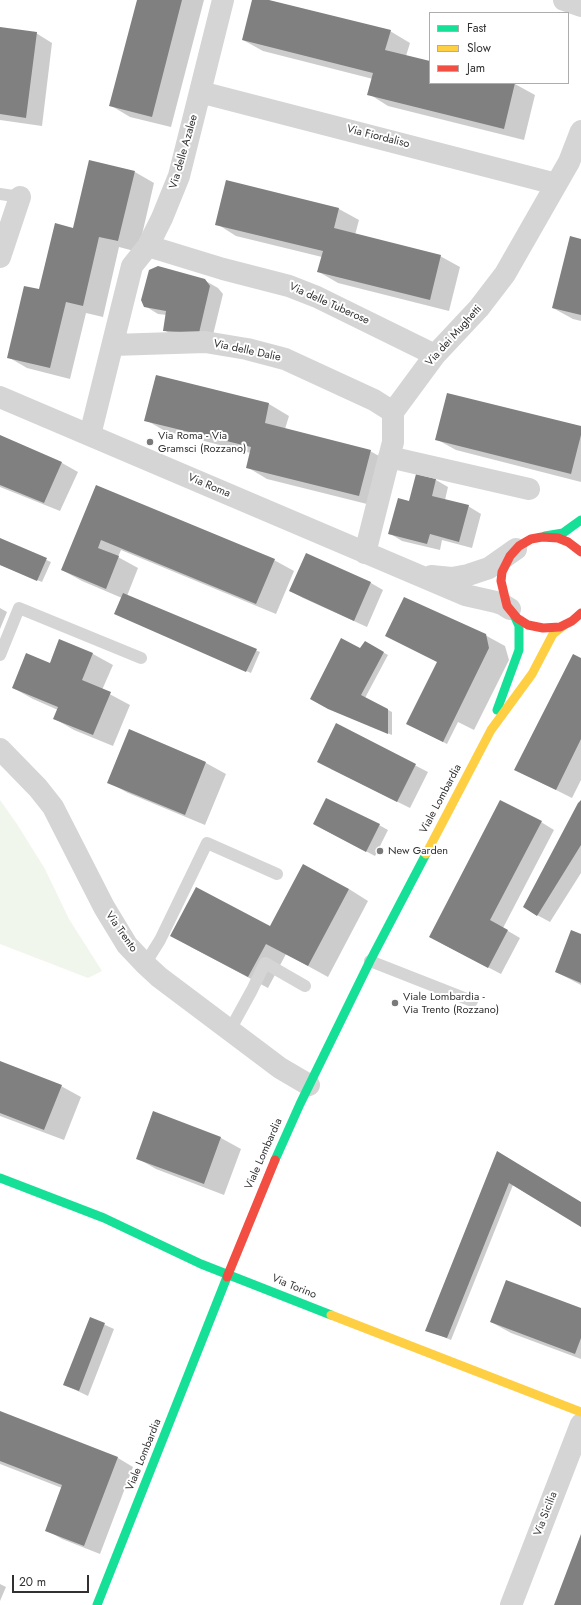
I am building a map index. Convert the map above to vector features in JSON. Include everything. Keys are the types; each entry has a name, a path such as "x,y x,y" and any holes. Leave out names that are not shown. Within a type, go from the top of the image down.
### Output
{"street":[{"name":"Via delle Azalee","path":"90,435 132,266 148,246 162,218 179,176 223,0"},
{"path":"564,0 581,6"},
{"name":"Via Fiordaliso","path":"200,92 556,184"},
{"name":"Via dei Mughetti","path":"393,412 435,355 479,308 505,274 569,162 581,131"},
{"path":"0,257 10,195"},
{"name":"Via delle Tuberose","path":"148,246 223,269 289,286 317,297 435,355"},
{"name":"Via delle Dalie","path":"113,345 205,342 247,349 285,359 374,400 393,412"},
{"name":"Via Roma","path":"0,397 465,595 502,604 512,612"},
{"path":"365,553 393,442 393,412"},
{"path":"389,457 529,489"},
{"path":"516,549 525,542 563,533 581,520"},
{"path":"542,537 562,539 572,544 581,552"},
{"name":"Via Roma","path":"418,575 452,578 468,575 489,568 500,562 516,549"},
{"name":"Viale Lombardia","path":"491,730 518,650 519,626 503,596 501,577 506,562 516,549"},
{"path":"512,612 525,623 537,628 551,628 572,624"},
{"name":"Viale Lombardia","path":"97,1605 256,1204 309,1085 370,961 491,730 532,674 553,634 572,624 572,621 581,613"},
{"name":"Via Trento","path":"0,749 38,788 53,807 104,907 127,944 144,964 159,977 280,1068 309,1085"},
{"name":"Via Torino","path":"0,1178 104,1218 202,1264 581,1412"},
{"name":"Via Sicilia","path":"511,1605 581,1424"}],"lane":[{"path":"0,654 19,608 141,658"},
{"path":"144,964 160,940 207,843 277,874"},
{"path":"370,961 472,1002"},
{"path":"230,1030 265,963 305,986"}],"shaded area":[{"path":"0,800 45,869 69,919 102,971 88,978 0,944"}],"building":[{"path":"137,0 182,0 152,117 109,106"},
{"path":"252,0 269,0 391,30 385,50 429,61 429,84 515,84 504,129 367,95 373,73 242,40"},
{"path":"0,27 37,32 26,118 0,114"},
{"path":"89,160 135,171 118,241 99,237 83,306 66,302 50,368 7,358 24,286 39,289 55,223 73,228"},
{"path":"226,180 339,208 334,228 441,255 430,300 317,272 323,251 215,225"},
{"path":"570,236 581,239 581,315 552,308"},
{"path":"158,266 205,279 210,286 199,333 163,331 166,311 144,307 141,300 149,270"},
{"path":"156,375 269,403 265,423 371,450 359,496 246,468 251,447 144,421"},
{"path":"447,393 581,426 581,435 571,474 435,440"},
{"path":"0,435 62,462 44,503 0,485"},
{"path":"416,474 436,479 432,496 469,505 459,542 430,534 427,544 388,534 398,498 409,501"},
{"path":"96,485 275,559 256,604 101,540 98,548 119,556 106,589 61,570"},
{"path":"0,538 47,558 37,581 0,565"},
{"path":"306,553 371,582 354,621 289,591"},
{"path":"123,593 257,649 246,672 114,614"},
{"path":"404,597 486,634 489,648 443,742 406,724 437,662 385,636"},
{"path":"341,638 360,648 365,641 384,652 361,695 388,709 388,734 328,709 310,699"},
{"path":"59,639 93,653 82,680 111,692 93,735 53,719 58,707 12,688 26,653 50,663"},
{"path":"573,654 581,658 581,739 556,790 514,770"},
{"path":"336,723 416,764 397,802 317,762"},
{"path":"129,729 206,762 185,815 107,783"},
{"path":"326,798 380,824 366,852 313,824"},
{"path":"500,800 542,821 490,920 508,930 488,968 429,937"},
{"path":"581,800 581,845 537,916 523,907 578,803"},
{"path":"303,864 349,889 308,966 266,944 248,977 170,936 196,887 270,926"},
{"path":"571,930 581,934 581,983 555,972"},
{"path":"0,1061 62,1085 44,1130 0,1113"},
{"path":"153,1111 221,1137 204,1184 136,1159"},
{"path":"497,1151 581,1202 581,1227 509,1183 447,1338 425,1331"},
{"path":"506,1280 581,1308 581,1338 575,1354 490,1322"},
{"path":"90,1317 105,1323 79,1391 63,1385"},
{"path":"0,1411 118,1457 84,1546 45,1531 62,1485 0,1461"},
{"path":"581,1534 581,1605 554,1605"}],"traffic: fast":[{"path":"545,536 563,533 581,520"},
{"path":"497,710 519,650 519,626 514,615"},
{"path":"275,1160 300,1104 370,961 426,854"},
{"path":"0,1178 104,1218 201,1264 331,1315"},
{"path":"97,1605 227,1277"}],"traffic: slow":[{"path":"426,854 491,730 532,674 553,634 563,626"},
{"path":"331,1315 581,1412"}],"traffic: jam":[{"path":"581,552 568,542 558,538 542,537 531,539 519,546 510,556 502,572 501,581 507,606 517,618 528,625 543,628 560,627 572,621 581,613"},
{"path":"227,1277 275,1160"}],"place":[{"name":"Via Roma - Via Gramsci (Rozzano)","path":"150,442"},
{"name":"New Garden","path":"380,851"},
{"name":"Viale Lombardia - Via Trento (Rozzano)","path":"395,1003"}]}
